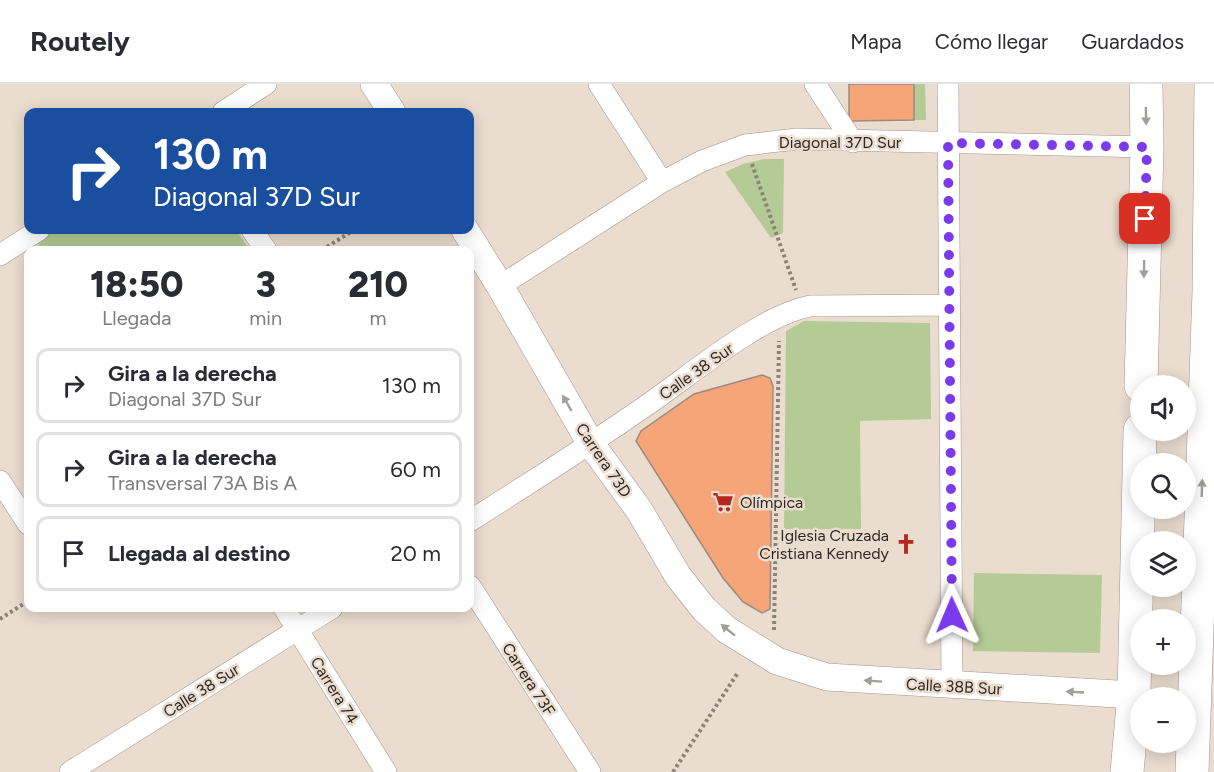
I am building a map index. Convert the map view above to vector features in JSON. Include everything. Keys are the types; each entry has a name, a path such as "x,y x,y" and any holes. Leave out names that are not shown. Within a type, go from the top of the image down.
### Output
{"main road":[{"path":"1141,375 1147,147 1146,84"},
{"path":"1193,687 1212,292 1212,102"},
{"path":"1140,441 1141,687"},
{"path":"1127,772 1130,753"}],"street":[{"path":"229,108 266,84"},
{"path":"374,84 389,108"},
{"path":"599,84 662,182"},
{"path":"815,84 854,141"},
{"path":"948,84 952,686"},
{"name":"Diagonal 37D Sur","path":"500,286 662,182 702,161 745,145 797,139 1147,147"},
{"path":"0,255 33,234"},
{"name":"Carrera 73D","path":"468,234 591,444 639,510 678,576 704,609 727,630 777,661"},
{"name":"Calle 38 Sur","path":"474,518 591,444 736,342 780,316 802,308 949,304"},
{"path":"0,481 24,518"},
{"name":"Carrera 73F","path":"474,592 590,772"},
{"name":"Carrera 74","path":"286,612 386,772"},
{"name":"Calle 38 Sur","path":"70,772 325,612"},
{"name":"Calle 38B Sur","path":"777,661 828,677 1130,695"}],"path":[{"path":"745,145 802,308"},
{"path":"328,246 348,234"},
{"path":"774,633 780,316"},
{"path":"0,619 24,604"},
{"path":"673,772 737,674"}],"green space":[{"path":"914,84 925,84 926,120 914,120"},
{"path":"764,159 784,159 783,233 771,238 725,172 743,164"},
{"path":"50,234 239,234 247,246 40,246 37,242"},
{"path":"804,321 930,323 931,419 860,421 861,529 784,529 786,331"},
{"path":"974,573 1102,575 1100,653 973,651"}],"building":[{"path":"849,84 914,84 914,120 849,121"},
{"name":"Olímpica","path":"762,375 770,378 773,386 770,609 762,613 743,602 723,578 636,441 641,431 694,394"}],"place":[{"name":"Olímpica","path":"723,502"},
{"name":"Iglesia Cruzada Cristiana Kennedy","path":"906,544"}],"route":[{"path":"952,615 948,143 1147,147 1145,219"}]}
